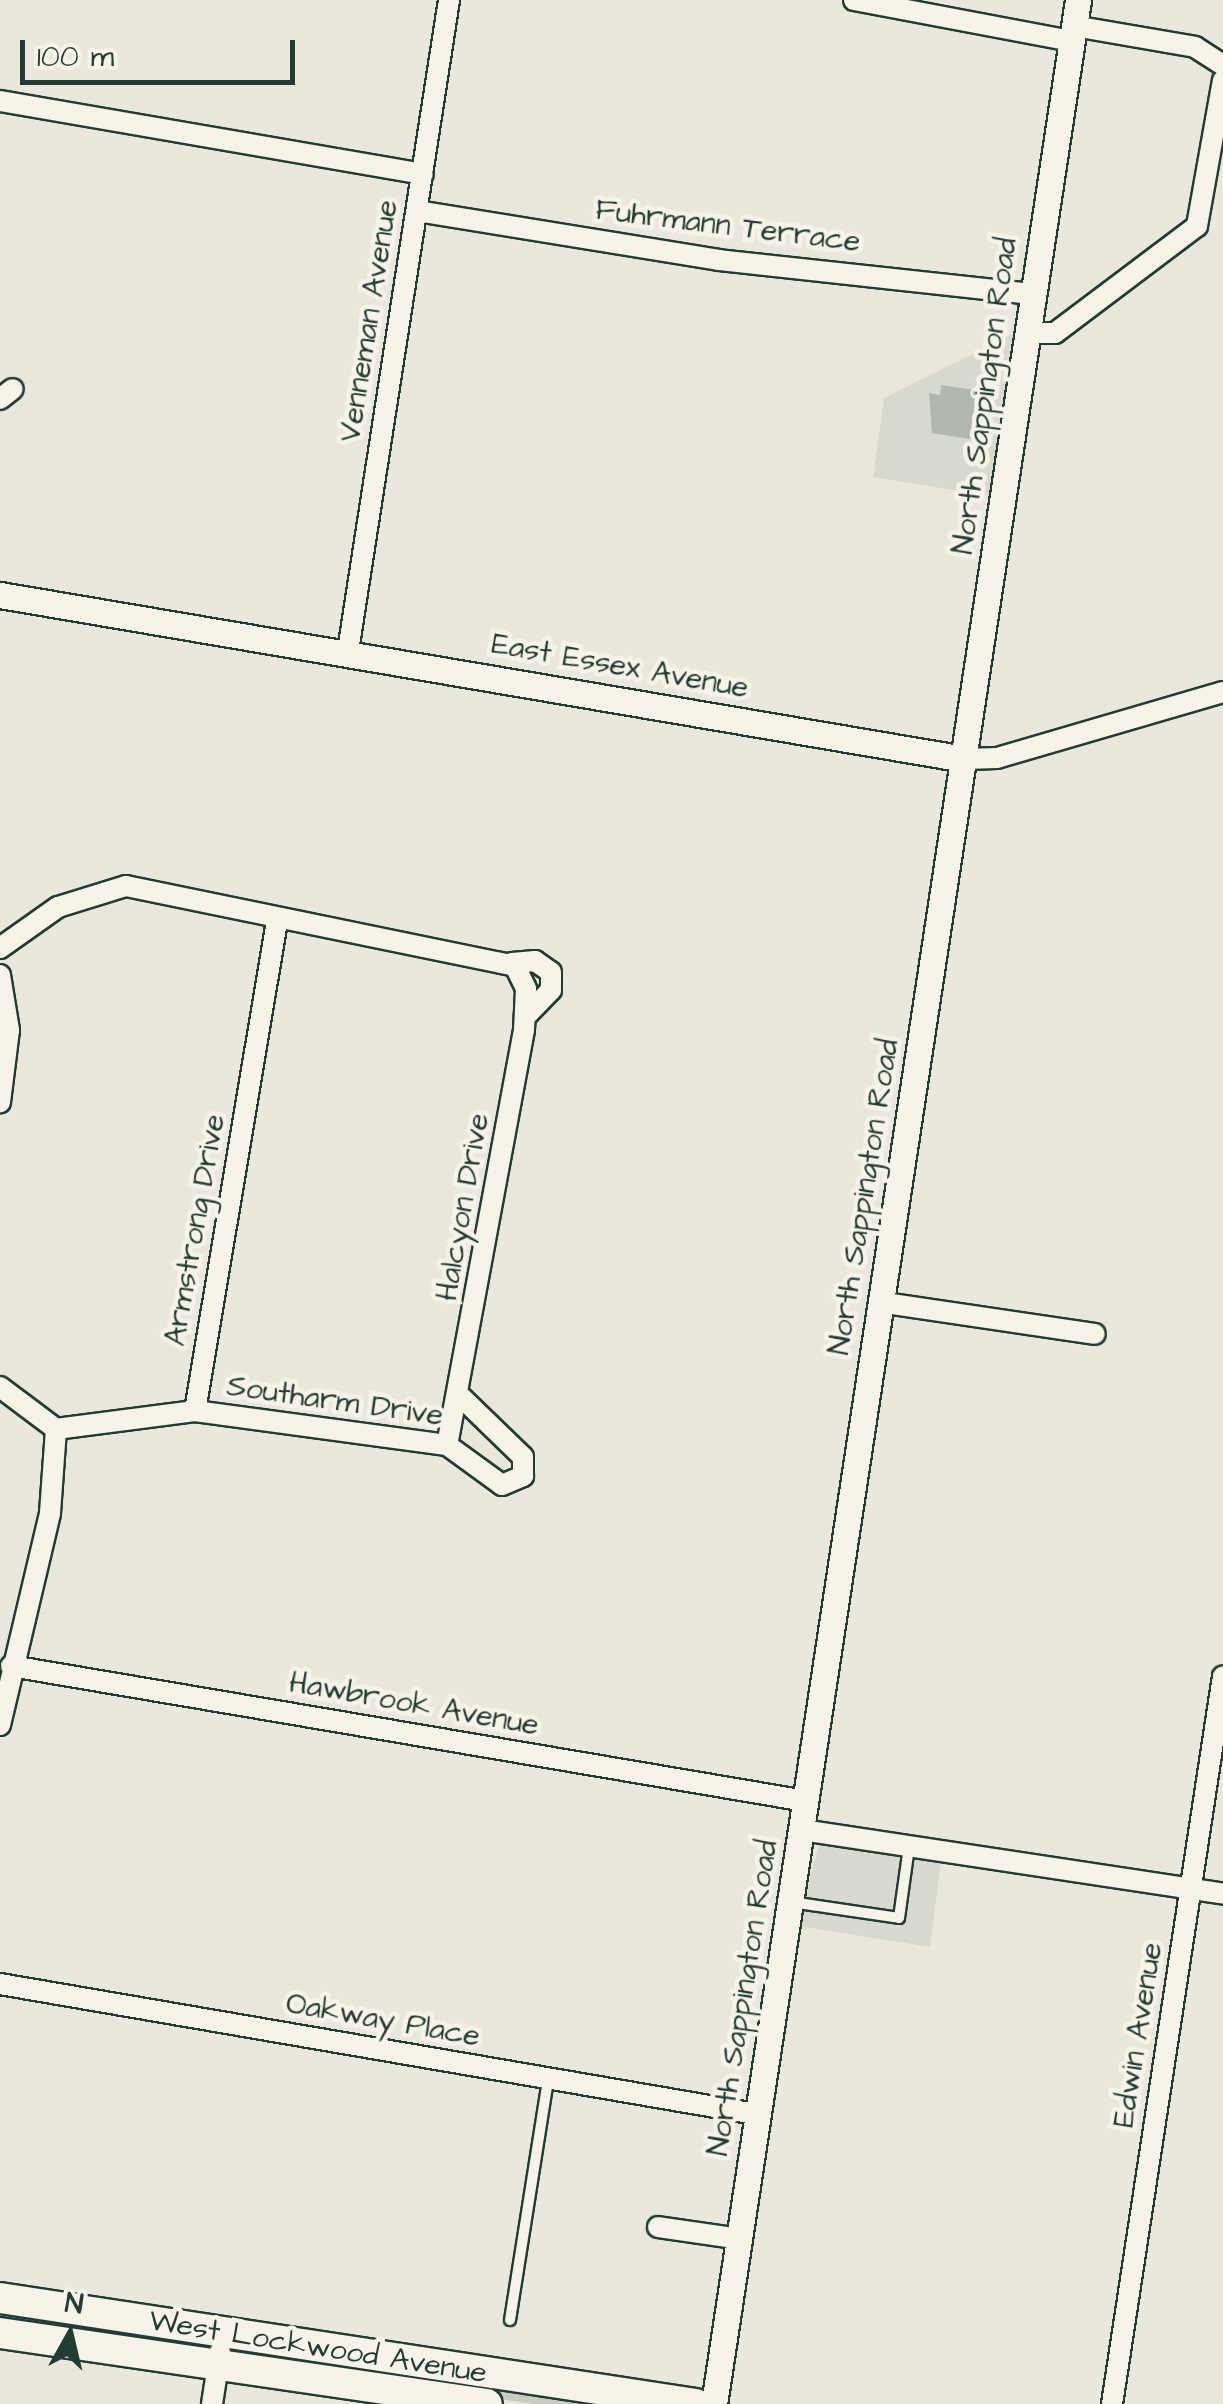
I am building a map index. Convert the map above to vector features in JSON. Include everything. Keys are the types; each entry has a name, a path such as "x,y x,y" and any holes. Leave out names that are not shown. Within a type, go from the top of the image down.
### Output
{"main road":[{"name":"West Lockwood Avenue","path":"0,2298 696,2404"},
{"name":"West Lockwood Avenue","path":"0,2333 486,2404"}],"street":[{"name":"Venneman Avenue","path":"348,651 449,0"},
{"path":"854,0 1195,47 1223,66"},
{"name":"North Sappington Road","path":"714,2404 1078,0"},
{"path":"1027,332 1055,333 1149,266 1197,226 1223,80"},
{"path":"0,101 423,174"},
{"name":"Fuhrmann Terrace","path":"417,211 718,260 1033,294"},
{"name":"East Essex Avenue","path":"0,595 348,651 966,759 997,758 1223,692"},
{"path":"0,948 58,907 126,886 516,970 535,961 551,972 551,990 525,1017"},
{"name":"Armstrong Drive","path":"195,1411 277,921"},
{"name":"Halcyon Drive","path":"447,1445 461,1397 525,1017 516,970"},
{"path":"0,975 9,1030 0,1102"},
{"path":"880,1302 1094,1334"},
{"path":"0,1387 56,1428 195,1411"},
{"name":"Southarm Drive","path":"195,1411 447,1445 502,1485 523,1476 523,1456 461,1397"},
{"path":"0,1725 50,1513 56,1428"},
{"name":"Hawbrook Avenue","path":"11,1666 806,1801"},
{"name":"Edwin Avenue","path":"1112,2404 1223,1676"},
{"path":"802,1830 1223,1894"},
{"name":"Oakway Place","path":"0,1984 756,2114"},
{"path":"658,2228 740,2239"},
{"path":"212,2404 223,2331"}],"lane":[{"path":"790,1902 899,1918 909,1847"},
{"path":"510,2320 548,2078"}],"shaded area":[{"path":"1015,333 990,496 873,477 884,398"},
{"path":"819,1843 941,1862 930,1947 798,1926"},
{"path":"232,2345 629,2404 532,2404 237,2358"}],"building":[{"path":"941,385 995,393 988,442 932,433 929,393 940,395"}]}
